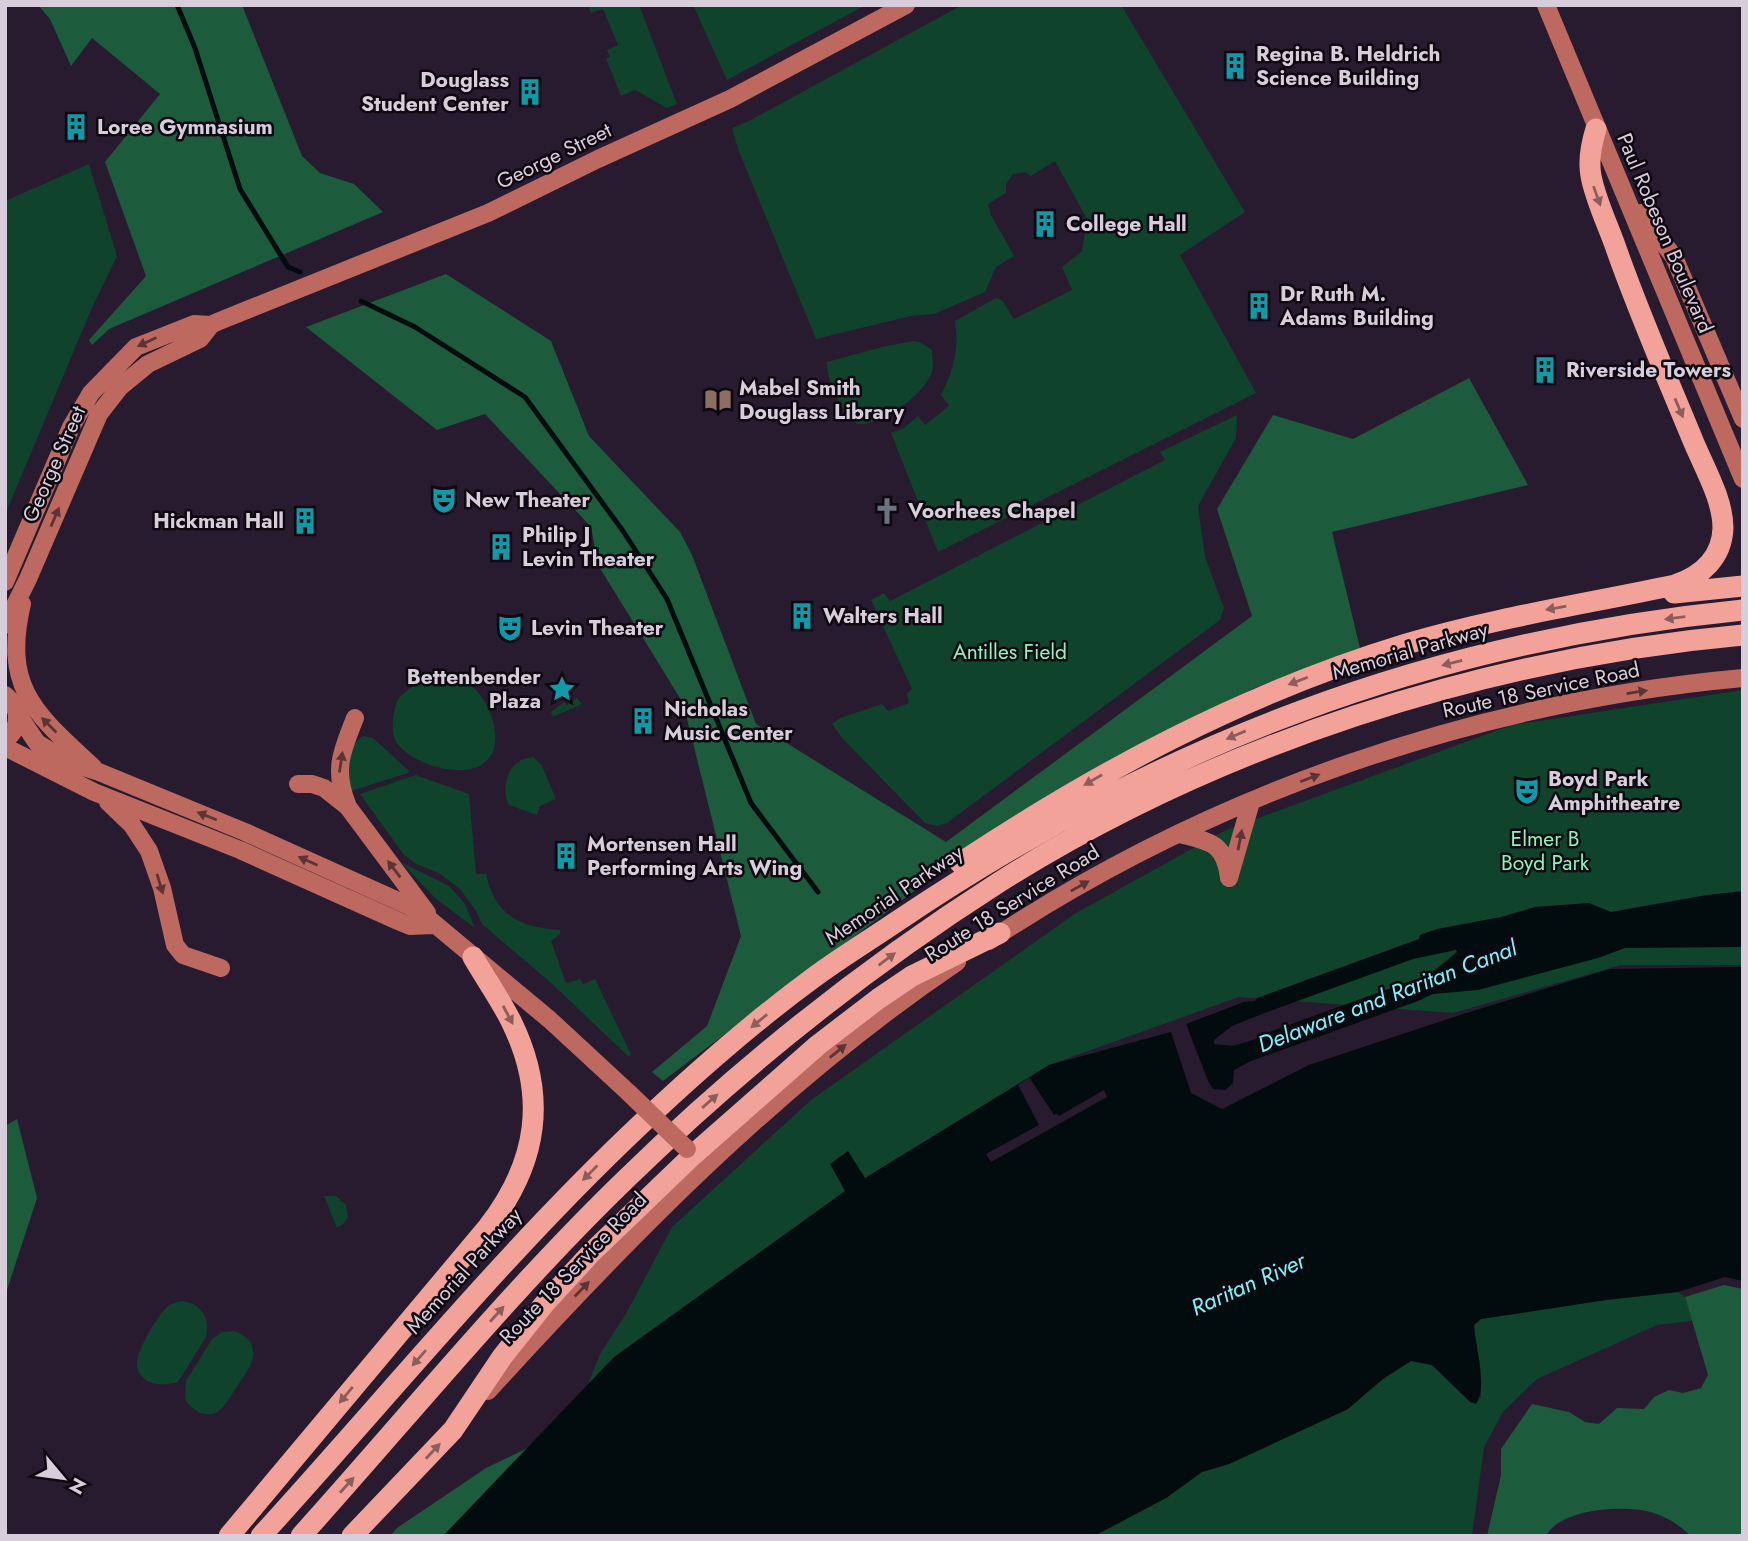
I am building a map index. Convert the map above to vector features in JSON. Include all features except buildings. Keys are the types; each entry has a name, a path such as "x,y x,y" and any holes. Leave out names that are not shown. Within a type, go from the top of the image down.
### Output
{"highway":[{"path":"812,979 884,915 984,847 1114,768 1222,713 1301,680 1408,644 1525,614 1675,584 1698,575 1717,553 1723,522 1712,485 1636,303 1594,188 1590,158 1596,130"},
{"path":"1623,596 1743,586"},
{"name":"Memorial Parkway","path":"261,1536 485,1284 577,1186 676,1091 812,979 956,882 1058,821 1165,766 1278,718 1407,675 1504,649 1651,621 1743,610"},
{"path":"301,1536 522,1286 599,1206 676,1132 831,1002 905,946 1001,881 1070,841 1175,789 1281,743 1359,715 1472,682 1569,659 1676,642 1743,635"},
{"path":"352,1536 453,1430 502,1357 545,1303 690,1152 818,1045 878,999 912,976 1000,933"},
{"path":"229,1536 488,1227 518,1181 529,1151 533,1128 534,1103 529,1070 523,1047 510,1019 473,957"}],"main road":[{"name":"George Street","path":"5,582 71,427 91,393 136,347 194,324 211,325 488,213 730,99 906,5"},
{"name":"Paul Robeson Boulevard","path":"1546,5 1743,479"},
{"path":"1625,194 1674,257 1743,419"},
{"name":"George Street","path":"5,625 28,579 99,414 120,387 148,364 200,339 211,325"},
{"path":"28,579 17,638 21,684 42,719 99,772"},
{"name":"Route 18 Service Road","path":"453,1430 603,1267 737,1139 842,1048 928,982 1000,933 1110,869 1180,834 1251,802 1378,754 1514,716 1593,699 1743,678"},
{"path":"6,695 31,736 46,750 68,762 99,772 267,852"},
{"path":"5,740 16,725 17,713"},
{"path":"348,807 340,785 338,769 343,747 355,718"},
{"path":"5,747 94,792 267,852 418,910 550,1020 690,1152"},
{"path":"298,784 312,784 324,788 348,807 424,907 433,925"},
{"path":"94,792 116,808 149,850 162,888 175,944 183,955 220,968"},
{"path":"1180,834 1210,842 1218,847 1224,857 1229,878 1251,802"}],"green space":[{"path":"38,5 242,5 302,156 320,173 354,184 383,212 109,329 92,345 89,340 146,276 105,162 160,94 92,38 71,66 50,19"},
{"path":"588,5 639,5 677,104 667,108 635,90 621,96 606,59 610,57 607,50 618,45 603,9 591,13"},
{"path":"693,5 866,5 727,80"},
{"path":"962,5 1121,5 1245,212 1180,255 1256,393 938,552 891,433 904,428 918,416 925,425 949,406 941,395 954,359 955,321 996,298 1002,300 1014,319 1072,290 1062,267 1082,251 1087,219 1055,161 1031,176 1025,172 1013,174 1006,184 1006,193 988,204 991,215 1014,256 996,267 985,292 934,314 911,316 816,339 738,149 732,128"},
{"path":"89,164 117,256 91,310 5,515 5,201"},
{"path":"446,274 551,341 589,436 680,532 692,555 756,724 946,842 1252,616 1217,509 1273,415 1353,439 1469,378 1528,485 1332,532 1360,648 1252,689 987,836 663,1081 652,1072 707,1026 741,936 683,703 598,565 591,527 485,414 437,430 306,327"},
{"path":"913,341 932,350 933,370 927,381 911,399 889,414 878,420 857,424 836,396 829,379 827,362"},
{"name":"Antilles Field","path":"1237,415 1236,438 1198,506 1205,557 1224,608 1220,620 947,823 937,826 925,823 842,738 832,724 840,718 882,704 888,711 909,703 907,694 912,689 871,600 884,593 890,601 1165,460 1160,452"},
{"path":"435,675 462,679 476,690 487,706 494,724 495,743 489,758 479,766 464,770 430,765 402,750 395,740 393,719 398,700 402,694"},
{"name":"Elmer B Boyd Park","path":"1743,690 1743,965 1621,965 1453,1013 1239,997 1049,1065 588,1384 600,1354 627,1312 672,1227 811,1100 1076,913 1226,830 1512,725"},
{"path":"577,698 582,704 553,717 551,712 564,702 567,705"},
{"path":"363,736 373,738 409,771 408,773 351,791 348,769 350,753"},
{"path":"533,757 541,764 556,799 540,806 537,815 509,805 506,795 507,777 513,767 520,761"},
{"path":"416,775 469,794 476,874 486,874 496,900 512,917 533,926 560,930 560,934 551,941 566,983 580,979 583,984 595,979 631,1054 629,1057 550,982 482,924 460,889 439,873 416,864 404,855 360,794"},
{"path":"401,862 449,886 465,904 475,928 435,898"},
{"path":"17,1119 37,1198 5,1296 5,1126"},
{"path":"324,1196 336,1196 346,1205 348,1217 337,1228"},
{"path":"1724,1285 1743,1289 1743,1536 1691,1536 1674,1522 1659,1515 1642,1510 1612,1509 1565,1519 1546,1536 1487,1536 1501,1475 1501,1449 1532,1404 1569,1412 1585,1422 1599,1424 1617,1408 1644,1409 1654,1397 1669,1390 1683,1393 1701,1388 1708,1375 1685,1297"},
{"path":"1678,1292 1685,1297 1692,1321 1657,1325 1537,1379 1503,1412 1484,1447 1472,1536 1094,1536 1166,1498 1202,1472 1229,1464 1348,1409 1383,1378 1411,1361 1431,1365 1450,1381 1481,1398 1480,1365 1474,1325 1481,1319"},
{"path":"182,1301 195,1305 203,1313 207,1323 206,1337 178,1382 151,1382 140,1375 138,1369 137,1361 141,1349 163,1311"},
{"path":"234,1331 251,1343 251,1364 222,1408 212,1414 197,1411 185,1399 186,1381 212,1339 222,1332"},
{"path":"536,1444 465,1536 390,1536 397,1528 486,1468"}],"water":[{"name":"Delaware and Raritan Canal","path":"1743,891 1743,947 1625,948 1598,958 1478,990 1433,994 1251,1061 1234,1070 1233,1083 1225,1090 1213,1089 1208,1081 1186,1024 1419,939 1420,935 1437,929 1501,917 1535,907 1589,903 1611,912","holes":["1456,950 1457,952 1430,974 1258,1036 1256,1039 1233,1046 1214,1044 1214,1040 1232,1026 1262,1014 1413,959"]},
{"name":"Raritan River","path":"1743,967 1743,1281 1725,1277 1678,1292 1481,1319 1474,1325 1481,1377 1476,1404 1470,1402 1432,1365 1411,1361 1383,1379 1348,1409 1229,1464 1202,1472 1166,1498 1094,1536 443,1536 614,1357 845,1191 830,1164 848,1151 865,1178 1049,1065 1171,1032 1191,1093 1222,1109 1309,1065 1610,969"}],"pier":[{"path":"1029,1077 1054,1115 1059,1116 1104,1090 1107,1097 991,1162 986,1154 1039,1125 1018,1085"}],"waterway":[{"path":"177,5 195,48 240,189 288,267 300,272"},
{"path":"361,301 415,327 525,397 623,531 667,599 751,803 818,892"}],"place":[{"name":"Regina B. Heldrich Science Building","path":"1235,66"},
{"name":"Douglass Student Center","path":"530,92"},
{"name":"Loree Gymnasium","path":"76,127"},
{"name":"College Hall","path":"1045,224"},
{"name":"Dr Ruth M. Adams Building","path":"1259,306"},
{"name":"Riverside Towers","path":"1545,370"},
{"name":"Mabel Smith Douglass Library","path":"718,400"},
{"name":"New Theater","path":"444,500"},
{"name":"Voorhees Chapel","path":"887,511"},
{"name":"Hickman Hall","path":"305,521"},
{"name":"Philip J Levin Theater","path":"501,547"},
{"name":"Walters Hall","path":"802,616"},
{"name":"Levin Theater","path":"510,628"},
{"name":"Bettenbender Plaza","path":"562,689"},
{"name":"Nicholas Music Center","path":"643,721"},
{"name":"Boyd Park Amphitheatre","path":"1527,791"},
{"name":"Mortensen Hall Performing Arts Wing","path":"566,856"}]}
